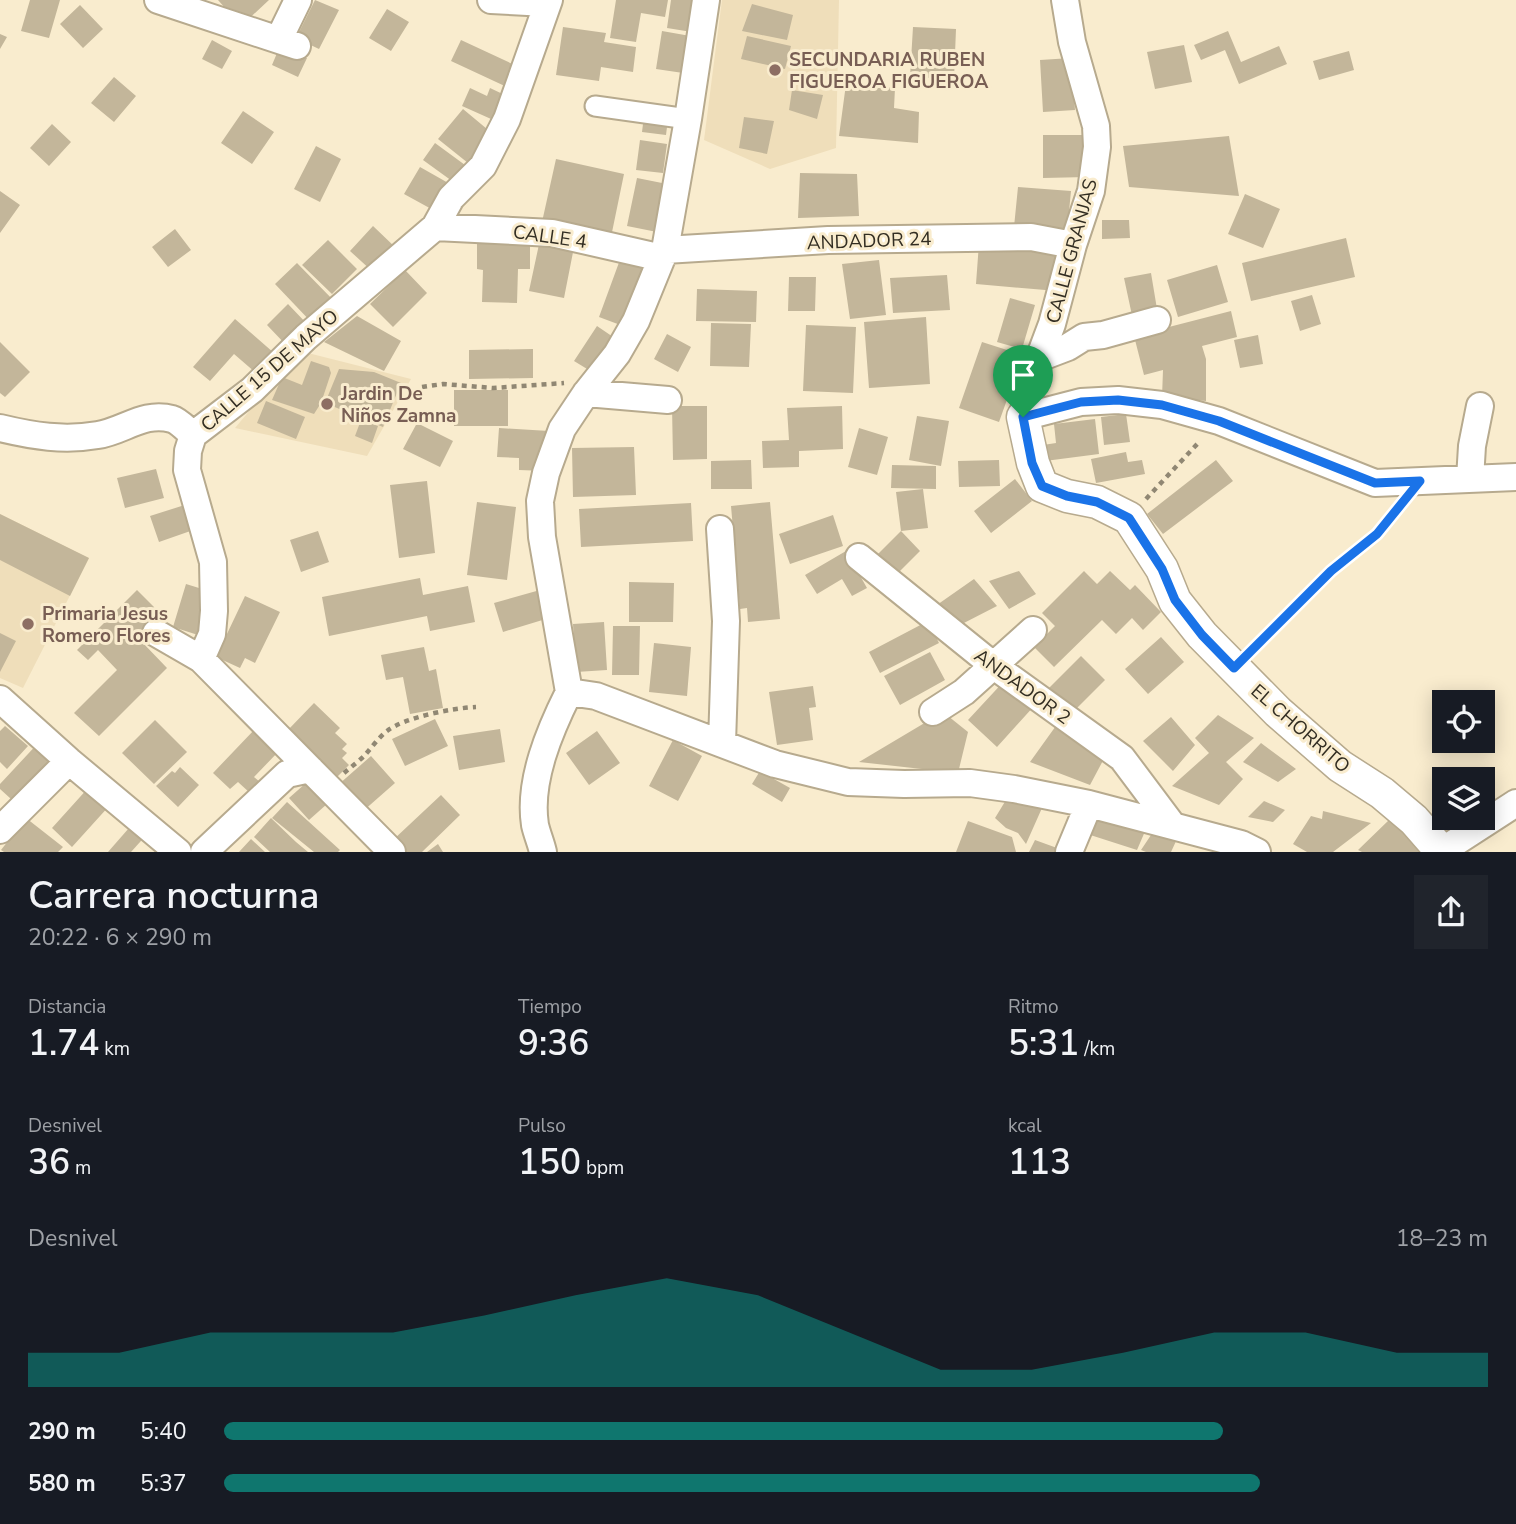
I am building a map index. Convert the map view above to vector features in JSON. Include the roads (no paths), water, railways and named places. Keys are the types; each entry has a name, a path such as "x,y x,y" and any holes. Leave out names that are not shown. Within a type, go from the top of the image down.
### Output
{"street":[{"path":"158,0 288,42 298,0"},
{"path":"491,0 548,2"},
{"path":"543,852 535,823 536,778 550,730 569,692 542,537 540,501 546,473 562,429 617,354 636,321 663,254 688,119 706,0"},
{"name":"CALLE GRANJAS","path":"1023,417 1028,388 1052,324 1091,191 1097,147 1096,126 1072,42 1065,0"},
{"name":"CALLE 15 DE MAYO","path":"201,659 212,634 213,562 187,470 188,451 193,435 252,390 306,337 435,227 451,198 484,166 506,119 548,2"},
{"path":"595,106 688,119"},
{"name":"CALLE 4","path":"435,227 552,233 663,254"},
{"name":"ANDADOR 24","path":"663,254 828,240 1031,237 1073,245"},
{"path":"1039,358 1068,347 1084,337 1103,335 1157,320"},
{"path":"591,386 668,400"},
{"path":"1023,417 1081,402 1118,400 1162,405 1219,421 1375,483 1516,477"},
{"path":"1470,479 1472,446 1479,407"},
{"path":"0,428 34,436 67,438 101,435 145,417 174,419 193,435"},
{"name":"EL CHORRITO","path":"1023,417 1032,463 1042,486 1067,496 1097,502 1129,518 1162,569 1175,600 1202,635 1278,712 1340,766 1382,793 1414,820 1442,852"},
{"path":"720,529 726,621 722,743"},
{"name":"ANDADOR 2","path":"859,556 994,667 1122,758 1173,826"},
{"path":"933,712 964,692 1033,630"},
{"path":"156,633 201,659 391,852"},
{"path":"569,692 596,696 775,764 848,782 970,783 1089,804 1241,844 1257,852"},
{"path":"0,699 178,852"},
{"path":"0,830 69,761"},
{"path":"204,852 287,774 310,769"},
{"path":"1442,852 1516,803"},
{"path":"1069,852 1089,804"}],"place":[{"name":"SECUNDARIA RUBEN FIGUEROA FIGUEROA","path":"775,70"},
{"name":"Jardin De Niños Zamna","path":"327,404"},
{"name":"Primaria Jesus Romero Flores","path":"28,624"}]}
